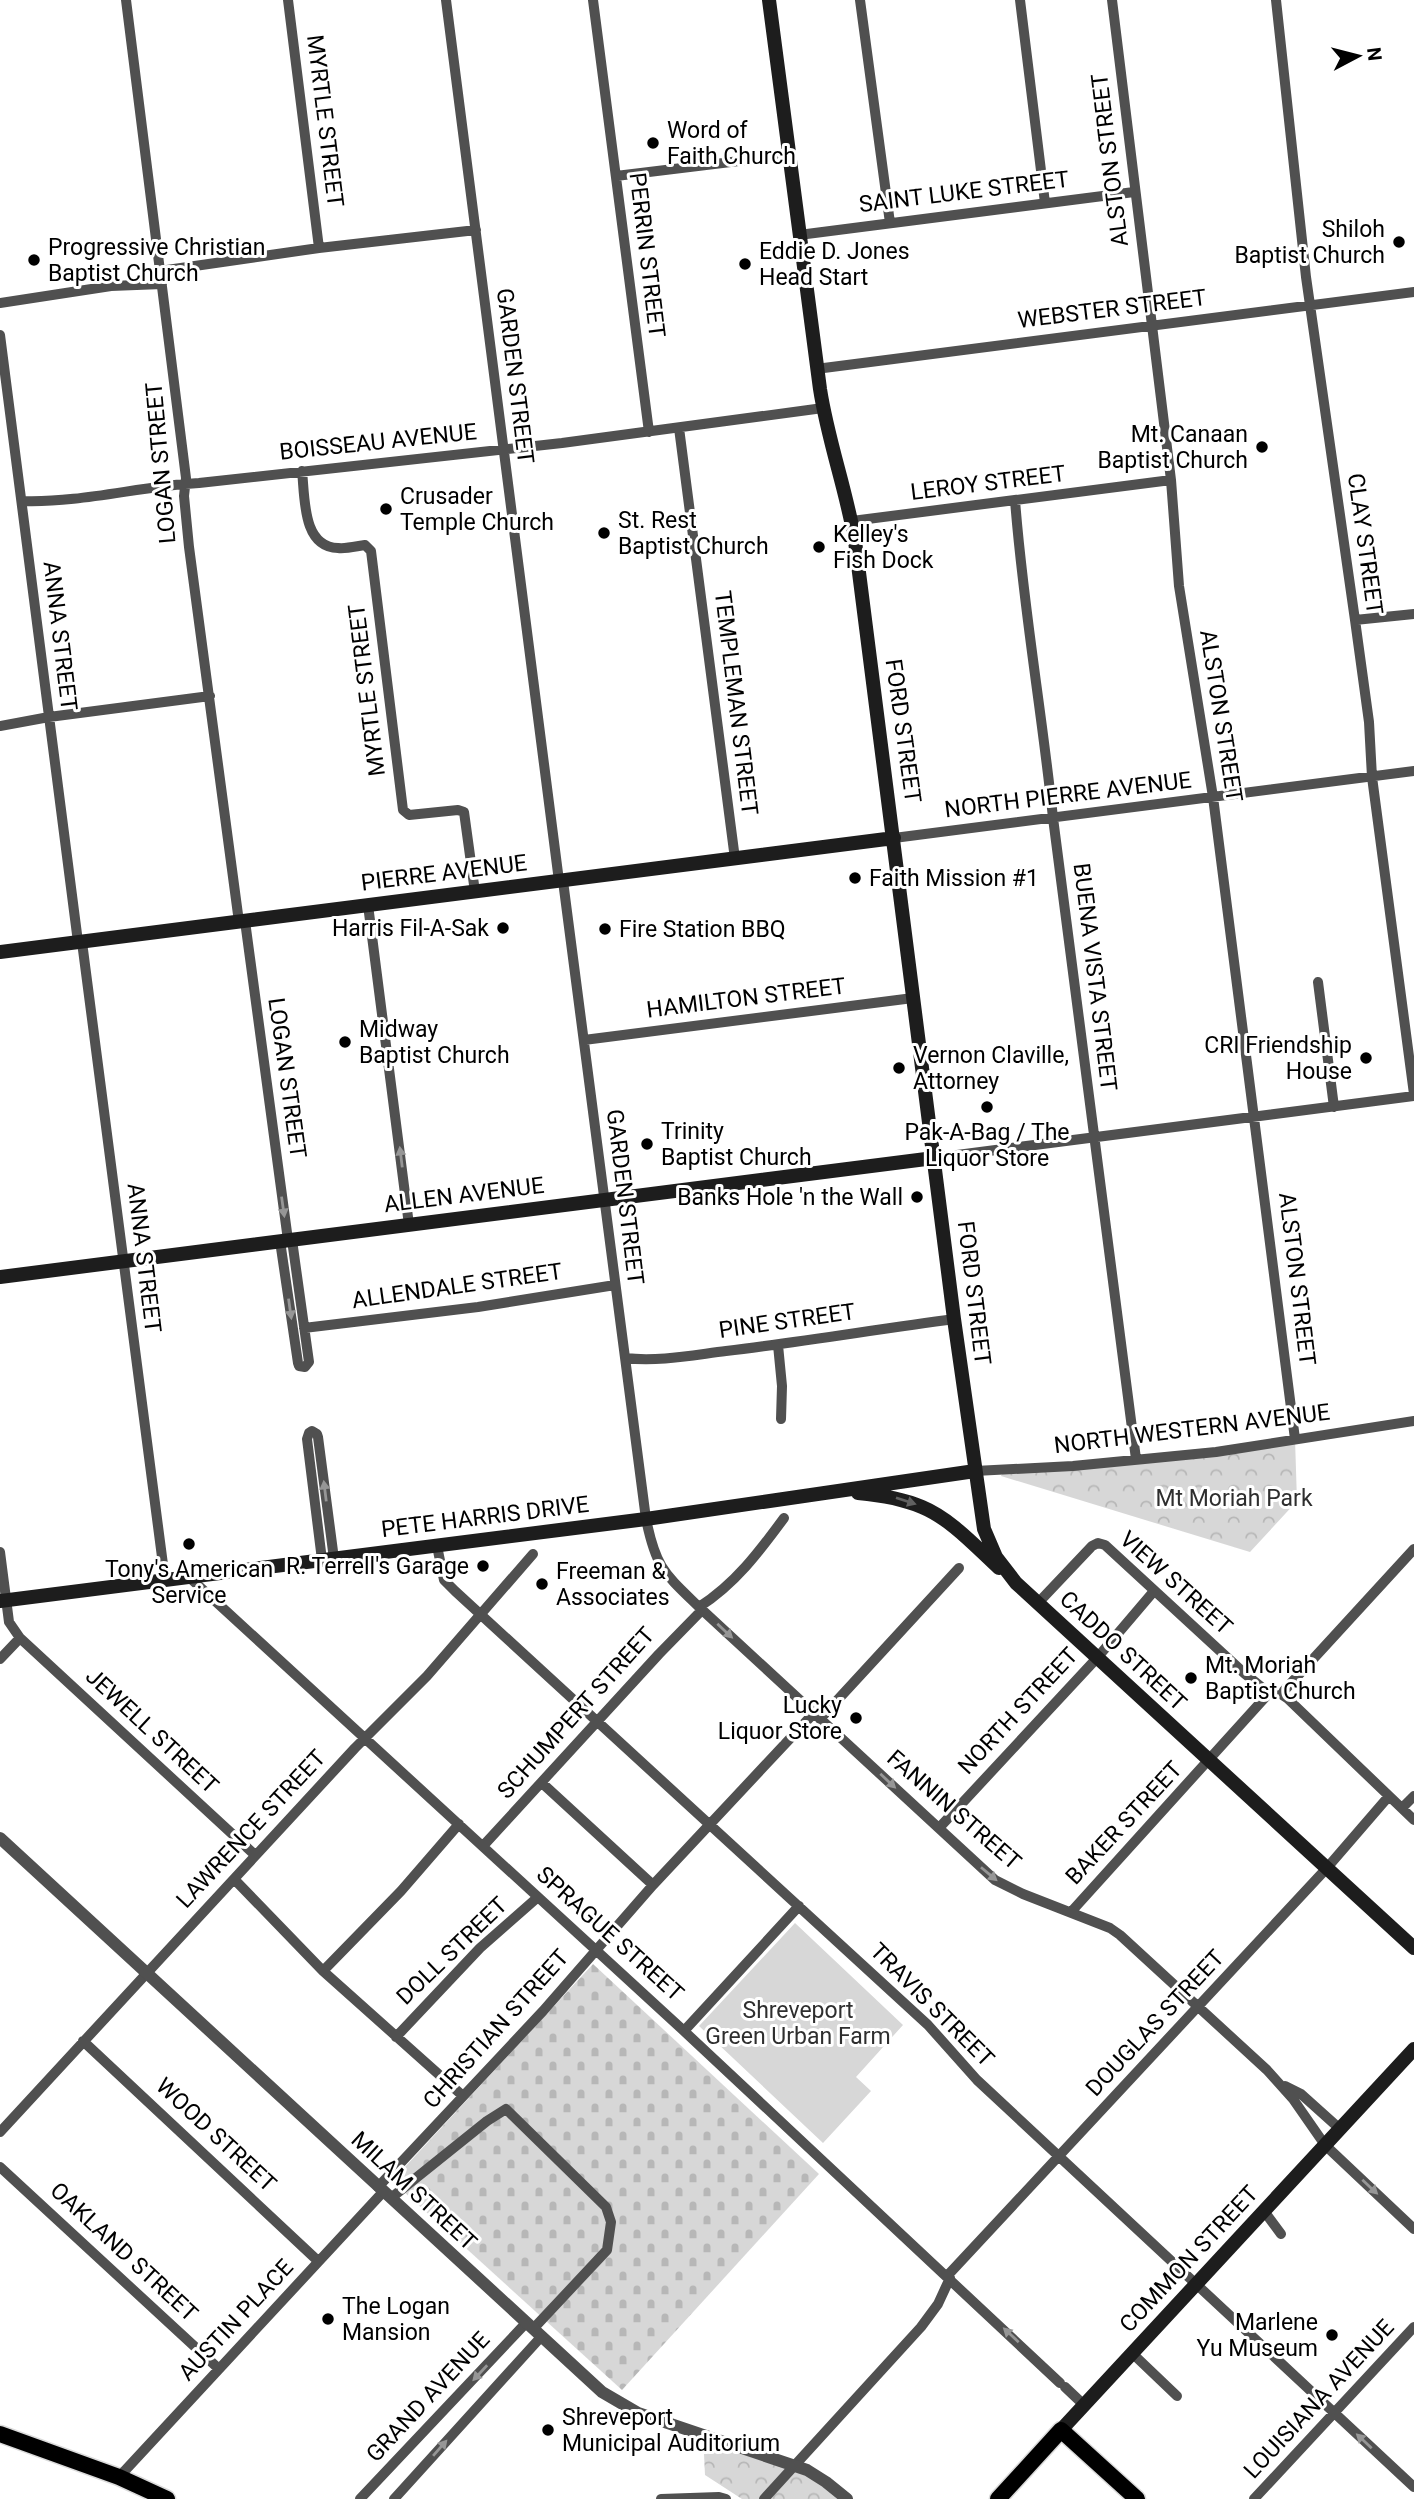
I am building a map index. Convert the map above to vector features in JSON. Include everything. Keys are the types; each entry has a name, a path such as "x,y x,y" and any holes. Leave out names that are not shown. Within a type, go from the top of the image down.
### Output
{"main road":[{"name":"FORD STREET","path":"769,0 816,369 823,408 852,521 975,1471"},
{"name":"PIERRE AVENUE","path":"0,952 894,838"},
{"name":"ALLEN AVENUE","path":"0,1277 934,1158"},
{"name":"PETE HARRIS DRIVE","path":"3,1601 646,1519 975,1471"},
{"name":"CADDO STREET","path":"975,1471 988,1539 996,1557 1016,1583 1414,1948"},
{"path":"839,1490 891,1497 923,1507 949,1524 1016,1583"},
{"name":"COMMON STREET","path":"998,2499 1414,2049"},
{"path":"1061,2430 1137,2499"},
{"path":"0,2434 119,2477 167,2499"}],"street":[{"name":"LOGAN STREET","path":"126,0 186,478 184,496 189,547 287,1240 309,1362 305,1367 298,1363 287,1240"},
{"name":"MYRTLE STREET","path":"288,0 320,248"},
{"name":"GARDEN STREET","path":"446,0 646,1519"},
{"name":"PERRIN STREET","path":"593,0 649,432"},
{"path":"860,0 890,223"},
{"path":"1020,0 1045,203"},
{"name":"ALSTON STREET","path":"1112,0 1171,480 1182,608 1213,797 1295,1439"},
{"name":"CLAY STREET","path":"1276,0 1304,255 1355,620 1372,777 1414,1095"},
{"path":"616,176 789,155"},
{"name":"SAINT LUKE STREET","path":"799,235 1134,191"},
{"path":"160,271 320,248 476,230"},
{"path":"0,303 111,286 162,284"},
{"name":"WEBSTER STREET","path":"816,369 1414,292"},
{"name":"ANNA STREET","path":"0,335 165,1580"},
{"name":"BOISSEAU AVENUE","path":"22,501 55,500 649,432 823,408"},
{"name":"TEMPLEMAN STREET","path":"679,428 735,859"},
{"name":"MYRTLE STREET","path":"302,471 307,514 314,538 321,544 337,548 365,545 371,551 403,810 409,815 458,810 464,812 475,892"},
{"name":"LEROY STREET","path":"852,521 1171,480"},
{"name":"BUENA VISTA STREET","path":"1015,500 1020,561 1045,736 1053,818 1136,1460"},
{"path":"1355,620 1414,614"},
{"path":"0,726 210,695"},
{"name":"NORTH PIERRE AVENUE","path":"894,838 1414,771"},
{"path":"368,905 409,1224"},
{"path":"1318,982 1334,1107"},
{"name":"HAMILTON STREET","path":"584,1040 913,998"},
{"path":"934,1158 1414,1095"},
{"name":"ALLENDALE STREET","path":"304,1328 478,1307 615,1285"},
{"name":"PINE STREET","path":"625,1358 661,1359 954,1319"},
{"path":"778,1345 782,1386 781,1419"},
{"name":"NORTH WESTERN AVENUE","path":"975,1471 1073,1466 1237,1449 1414,1421"},
{"path":"312,1431 318,1437 328,1560 307,1439 312,1431"},
{"name":"SCHUMPERT STREET","path":"483,1846 700,1609 749,1565 784,1518"},
{"name":"FANNIN STREET","path":"646,1519 658,1562 664,1572 700,1609 995,1880 1023,1894 1110,1928 1120,1935 1280,2083 1325,2145 1414,2230"},
{"name":"VIEW STREET","path":"1038,1604 1092,1546 1098,1543 1105,1545 1269,1693"},
{"name":"TRAVIS STREET","path":"437,1546 444,1580 928,2025 977,2080 1414,2487"},
{"path":"1281,1694 1414,1549"},
{"path":"0,1552 3,1601 9,1622 20,1637 0,1659"},
{"name":"LAWRENCE STREET","path":"0,2132 255,1855 365,1738 400,1706 533,1554"},
{"name":"CHRISTIAN STREET","path":"384,2192 463,2096 653,1885 959,1568"},
{"name":"SPRAGUE STREET","path":"189,1577 949,2276 1084,2406"},
{"name":"NORTH STREET","path":"939,1828 1097,1658 1154,1591"},
{"name":"JEWELL STREET","path":"20,1637 255,1855"},
{"path":"1269,1693 1281,1694 1414,1820"},
{"name":"BAKER STREET","path":"1071,1912 1269,1693"},
{"path":"542,1783 653,1885"},
{"name":"DOUGLAS STREET","path":"764,2499 921,2327 938,2304 949,2276 1326,1869 1390,1796"},
{"path":"1402,1808 1414,1796"},
{"path":"323,1971 401,1891 459,1825"},
{"name":"MILAM STREET","path":"0,1838 591,2383 625,2407 793,2466 826,2482 847,2499"},
{"path":"234,1878 323,1971 463,2096"},
{"name":"DOLL STREET","path":"396,2037 480,1948 538,1898"},
{"path":"684,2031 799,1906"},
{"name":"WOOD STREET","path":"83,2041 318,2261"},
{"name":"FANNIN STREET","path":"1280,2083 1301,2094 1340,2129"},
{"path":"384,2192 506,2109 606,2207 611,2222 607,2250 534,2330"},
{"name":"OAKLAND STREET","path":"0,2166 219,2369"},
{"name":"AUSTIN PLACE","path":"119,2477 384,2192"},
{"path":"1264,2211 1281,2234"},
{"name":"LOUISIANA AVENUE","path":"1254,2499 1414,2327"},
{"name":"GRAND AVENUE","path":"360,2499 534,2330"},
{"name":"GRAND AVENUE","path":"394,2499 534,2330"},
{"path":"1133,2354 1177,2396"},
{"path":"661,2499 726,2499"}],"green space":[{"name":"Mt Moriah Park","path":"1295,1439 1297,1501 1250,1552 1001,1476 1006,1469"},
{"name":"Shreveport Green Urban Farm","path":"795,1923 903,2025 856,2077 871,2091 823,2143 699,2026"},
{"path":"593,1964 819,2174 622,2390 392,2181"},
{"path":"714,2439 807,2470 847,2499 742,2499 705,2475 704,2454"}],"place":[{"name":"Word of Faith Church","path":"653,143"},
{"name":"Shiloh Baptist Church","path":"1399,242"},
{"name":"Progressive Christian Baptist Church","path":"34,260"},
{"name":"Eddie D. Jones Head Start","path":"745,264"},
{"name":"Mt. Canaan Baptist Church","path":"1262,447"},
{"name":"Crusader Temple Church","path":"386,509"},
{"name":"St. Rest Baptist Church","path":"604,533"},
{"name":"Kelley's Fish Dock","path":"819,547"},
{"name":"Faith Mission #1","path":"855,878"},
{"name":"Harris Fil-A-Sak","path":"503,928"},
{"name":"Fire Station BBQ","path":"605,929"},
{"name":"Midway Baptist Church","path":"345,1042"},
{"name":"CRI Friendship House","path":"1366,1058"},
{"name":"Vernon Claville, Attorney","path":"899,1068"},
{"name":"Pak-A-Bag / The Liquor Store","path":"987,1107"},
{"name":"Trinity Baptist Church","path":"647,1144"},
{"name":"Banks Hole 'n the Wall","path":"917,1197"},
{"name":"Tony's American Service","path":"189,1544"},
{"name":"R. Terrell's Garage","path":"483,1566"},
{"name":"Freeman & Associates","path":"542,1584"},
{"name":"Mt. Moriah Baptist Church","path":"1191,1678"},
{"name":"Lucky Liquor Store","path":"856,1718"},
{"name":"The Logan Mansion","path":"328,2319"},
{"name":"Marlene Yu Museum","path":"1332,2335"},
{"name":"Shreveport Municipal Auditorium","path":"548,2430"}]}
